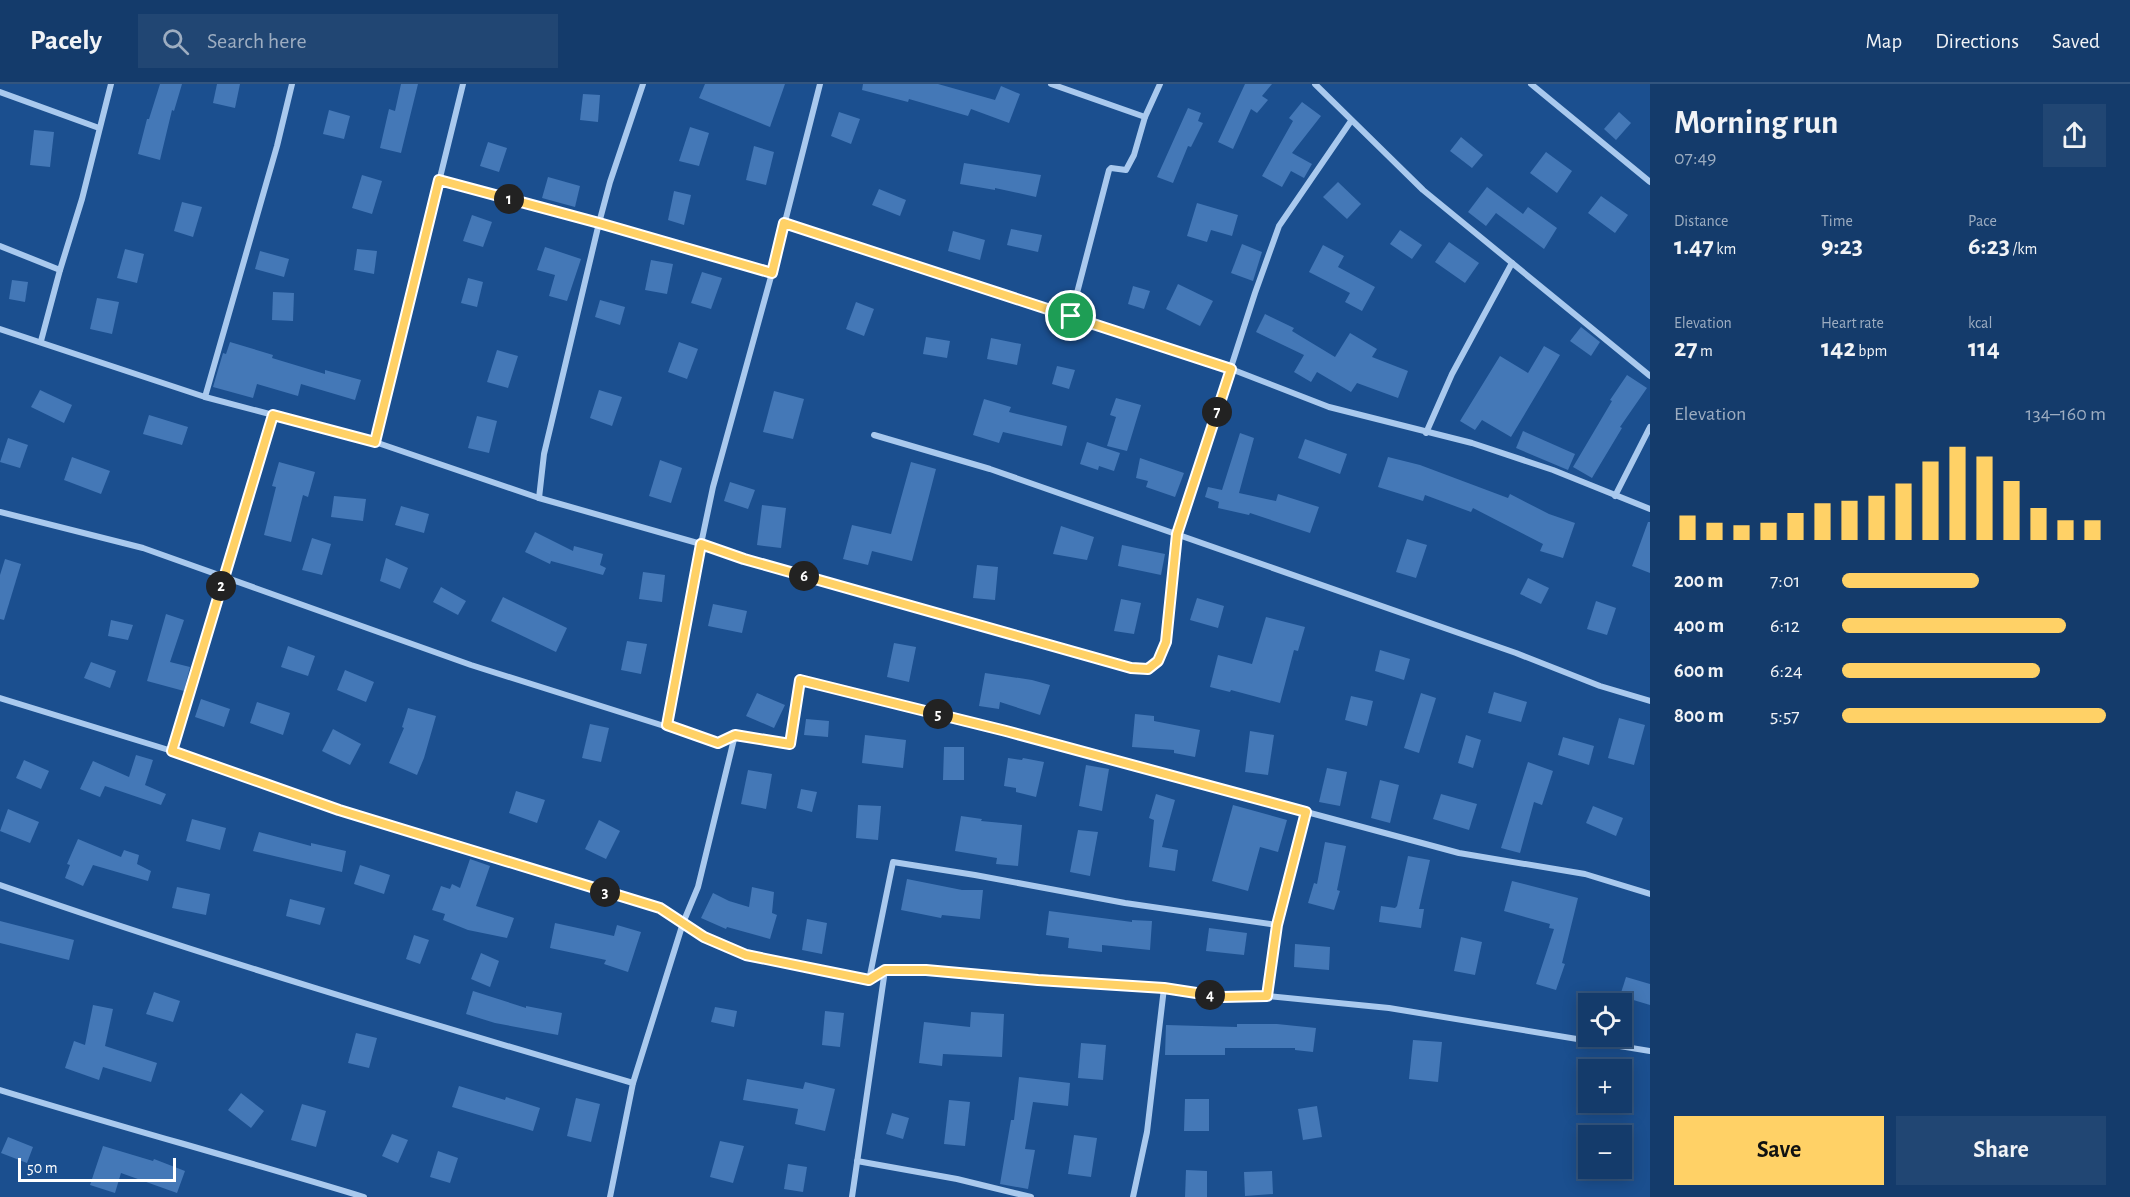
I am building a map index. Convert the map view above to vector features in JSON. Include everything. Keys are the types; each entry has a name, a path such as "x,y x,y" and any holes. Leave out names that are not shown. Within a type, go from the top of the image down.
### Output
{"street":[{"path":"41,341 82,200 111,84"},
{"path":"205,397 277,146 292,84"},
{"path":"375,442 463,84"},
{"path":"539,498 544,454 599,223 610,182 643,84"},
{"path":"667,725 713,487 772,273 820,84"},
{"path":"1051,84 1145,117"},
{"path":"1071,316 1109,170 1111,168 1126,170 1134,155 1145,117 1160,84"},
{"path":"1315,84 1423,190 1650,376"},
{"path":"1531,84 1650,182"},
{"path":"0,92 99,128"},
{"path":"0,329 205,397 375,442 539,498 701,544 744,559 1131,668 1148,669 1158,661 1166,642 1177,534 1279,226 1351,121"},
{"path":"439,180 772,273"},
{"path":"784,223 1231,369 1329,407 1472,444 1553,470 1650,509"},
{"path":"0,246 60,270"},
{"path":"1426,433 1452,374 1512,263"},
{"path":"172,751 273,415"},
{"path":"1615,496 1650,427"},
{"path":"874,435 990,469 1516,653 1600,686 1650,701"},
{"path":"0,512 143,548 471,665 667,725 718,743 735,735 790,744 800,680 1006,731 1459,853 1586,874 1650,894"},
{"path":"0,698 172,751 339,810 660,908 704,937 746,955 869,980 885,970 926,970 1164,988 1222,997 1267,996 1389,1008 1650,1051"},
{"path":"610,1197 633,1083 683,924 698,887 735,735"},
{"path":"1267,996 1277,925 1306,812"},
{"path":"869,980 893,862 1125,903 1277,925"},
{"path":"0,885 137,933 633,1083"},
{"path":"852,1197 885,970"},
{"path":"1133,1197 1147,1132 1164,988"},
{"path":"0,1089 110,1124 216,1152 364,1197"},
{"path":"857,1161 957,1179 1031,1197"}],"building":[{"path":"160,84 182,84 174,111 172,110 160,160 138,154 147,119 149,119"},
{"path":"217,84 240,84 235,108 213,103"},
{"path":"401,84 418,84 401,153 380,148 389,109 395,111"},
{"path":"705,84 785,84 770,127 699,98"},
{"path":"863,84 938,84 995,100 1001,86 1020,94 1009,123 971,109 968,116 909,99 908,102 862,90"},
{"path":"1245,84 1272,84 1262,96 1268,100 1257,113 1251,109 1233,149 1218,142"},
{"path":"583,94 600,95 598,122 580,120"},
{"path":"1302,102 1321,116 1292,153 1312,164 1304,178 1291,171 1282,187 1262,176 1293,121 1289,118"},
{"path":"1188,108 1201,113 1198,121 1203,123 1191,147 1188,146 1173,183 1157,177"},
{"path":"329,110 350,116 344,139 323,134"},
{"path":"839,112 860,119 851,144 831,136"},
{"path":"1619,112 1631,123 1616,140 1604,129"},
{"path":"690,127 709,133 699,166 679,161"},
{"path":"34,130 54,132 50,167 30,165"},
{"path":"1461,137 1483,155 1472,168 1450,151"},
{"path":"488,142 507,148 499,172 480,166"},
{"path":"754,146 774,152 766,185 746,180"},
{"path":"1546,152 1572,171 1557,193 1530,173"},
{"path":"964,163 1041,175 1036,197 995,188 995,190 960,184"},
{"path":"362,175 382,181 372,214 352,208"},
{"path":"548,177 580,186 575,207 542,198"},
{"path":"1338,182 1361,204 1347,219 1323,197"},
{"path":"1487,187 1523,214 1528,207 1557,228 1544,249 1496,213 1486,226 1468,212"},
{"path":"879,189 906,200 900,216 872,205"},
{"path":"674,191 691,195 684,225 668,220"},
{"path":"1601,196 1628,215 1615,233 1588,213"},
{"path":"182,202 202,207 193,237 174,231"},
{"path":"1197,203 1238,215 1232,236 1211,230 1207,242 1187,236"},
{"path":"472,215 492,222 483,247 463,241"},
{"path":"1011,229 1042,235 1038,252 1007,245"},
{"path":"1400,230 1422,245 1412,259 1390,244"},
{"path":"953,231 985,240 980,260 948,251"},
{"path":"1449,242 1479,263 1465,283 1435,262"},
{"path":"1242,244 1262,252 1253,281 1231,273"},
{"path":"1323,245 1344,256 1338,267 1375,287 1362,311 1345,302 1350,293 1309,272"},
{"path":"545,247 581,259 567,301 549,296 555,275 537,270"},
{"path":"125,249 144,254 137,283 117,278"},
{"path":"357,249 377,251 374,274 354,270"},
{"path":"260,251 289,259 284,277 255,269"},
{"path":"651,260 673,264 667,294 645,290"},
{"path":"702,272 722,278 711,309 691,303"},
{"path":"468,278 483,282 477,307 461,303"},
{"path":"12,280 28,282 25,302 9,299"},
{"path":"1178,284 1213,301 1200,326 1166,309"},
{"path":"1133,286 1150,291 1144,309 1128,304"},
{"path":"273,292 294,293 293,321 272,320"},
{"path":"97,298 119,302 112,334 90,329"},
{"path":"600,300 625,307 620,325 595,317"},
{"path":"856,302 874,309 864,336 846,329"},
{"path":"1265,314 1294,328 1292,331 1335,357 1350,333 1377,349 1372,357 1408,371 1398,398 1357,383 1351,392 1317,372 1311,382 1294,372 1304,355 1256,332"},
{"path":"1581,327 1600,342 1591,356 1570,341"},
{"path":"926,337 950,341 947,358 923,354"},
{"path":"991,338 1021,344 1017,365 987,359"},
{"path":"230,342 325,374 325,370 361,380 355,400 301,384 298,396 257,384 253,398 213,387 223,353 226,354"},
{"path":"679,342 698,349 687,379 668,372"},
{"path":"1544,346 1560,355 1511,437 1482,420 1475,430 1460,421 1500,356 1528,373"},
{"path":"497,350 518,356 508,388 487,382"},
{"path":"1057,366 1075,370 1069,389 1052,384"},
{"path":"1627,375 1647,388 1620,427 1622,428 1592,478 1573,467 1612,401 1610,400"},
{"path":"40,390 72,405 64,423 31,407"},
{"path":"599,390 622,397 612,426 590,418"},
{"path":"774,391 804,399 793,439 763,432"},
{"path":"1116,398 1141,405 1127,451 1107,446 1116,417 1110,415"},
{"path":"984,399 1011,407 1009,412 1067,426 1062,446 1003,432 999,443 973,435"},
{"path":"149,415 188,427 182,445 143,434"},
{"path":"477,416 497,421 489,453 468,448"},
{"path":"1523,431 1575,454 1568,470 1516,448"},
{"path":"1240,433 1254,438 1239,493 1276,501 1278,494 1319,507 1310,533 1250,513 1249,515 1218,508 1219,502 1205,497 1208,487 1222,490"},
{"path":"8,438 28,445 20,468 0,462"},
{"path":"1305,439 1347,454 1340,474 1298,458"},
{"path":"1087,442 1120,453 1114,471 1099,466 1098,470 1080,464"},
{"path":"72,457 110,471 101,494 64,480"},
{"path":"1388,457 1420,465 1508,498 1510,494 1549,514 1575,523 1563,558 1540,551 1543,544 1473,508 1471,512 1425,495 1423,501 1378,487"},
{"path":"1140,458 1184,473 1175,497 1146,487 1148,481 1136,478"},
{"path":"660,460 682,468 671,503 649,496"},
{"path":"279,462 315,472 308,497 303,495 291,542 264,535 276,487 272,486"},
{"path":"911,462 936,469 912,561 872,551 868,565 843,559 852,525 891,534"},
{"path":"730,482 755,490 748,509 724,501"},
{"path":"334,496 366,499 363,521 331,517"},
{"path":"762,505 786,508 781,548 757,545"},
{"path":"401,506 429,514 424,533 395,525"},
{"path":"1648,522 1650,522 1650,573 1632,566"},
{"path":"1061,526 1094,537 1087,560 1053,554"},
{"path":"535,532 573,551 574,546 603,554 600,565 606,568 603,575 551,561 550,564 525,552"},
{"path":"312,538 331,544 322,575 302,570"},
{"path":"1407,539 1427,545 1416,578 1396,572"},
{"path":"1122,545 1165,554 1161,575 1118,566"},
{"path":"386,558 408,568 400,589 380,581"},
{"path":"5,559 21,564 4,620 0,619 0,575"},
{"path":"977,565 998,567 995,600 973,598"},
{"path":"643,572 665,575 662,602 639,599"},
{"path":"1528,578 1549,588 1541,604 1520,594"},
{"path":"441,587 466,601 458,615 433,602"},
{"path":"503,597 567,628 556,652 491,621"},
{"path":"1197,598 1224,606 1218,628 1190,620"},
{"path":"1121,599 1141,603 1134,634 1114,631"},
{"path":"1596,601 1616,608 1607,635 1587,629"},
{"path":"713,604 747,611 742,633 708,626"},
{"path":"166,614 184,620 170,662 190,667 184,691 147,681"},
{"path":"1266,617 1305,627 1298,651 1294,650 1280,703 1210,687 1218,655 1252,664"},
{"path":"111,620 133,625 128,640 108,636"},
{"path":"627,641 647,644 641,674 621,670"},
{"path":"894,643 916,647 909,682 887,677"},
{"path":"288,646 315,656 308,676 281,667"},
{"path":"1380,650 1410,659 1404,680 1375,671"},
{"path":"91,662 116,671 110,688 84,678"},
{"path":"345,670 374,682 366,702 337,690"},
{"path":"985,673 1050,685 1040,715 1000,702 999,709 979,706"},
{"path":"1494,692 1527,702 1521,722 1488,713"},
{"path":"757,693 785,705 774,728 746,716"},
{"path":"1421,693 1436,698 1419,753 1404,748"},
{"path":"1351,696 1373,701 1367,726 1345,720"},
{"path":"201,699 230,709 224,727 195,717"},
{"path":"257,702 290,713 283,735 250,723"},
{"path":"408,708 436,716 417,775 389,763 404,728 402,727"},
{"path":"1135,714 1154,716 1154,721 1200,730 1195,757 1174,753 1174,750 1132,747"},
{"path":"1619,718 1645,725 1634,765 1608,758"},
{"path":"806,719 829,721 828,737 804,735"},
{"path":"590,724 609,728 601,762 582,758"},
{"path":"333,729 361,744 350,765 322,751"},
{"path":"1250,731 1274,735 1268,775 1245,772"},
{"path":"865,735 906,740 903,768 862,763"},
{"path":"1466,735 1481,740 1473,768 1458,763"},
{"path":"1563,737 1594,746 1589,765 1558,755"},
{"path":"944,747 964,747 964,780 943,780"},
{"path":"136,755 153,760 145,785 166,794 161,805 105,786 100,797 80,789 93,761 129,777"},
{"path":"1008,758 1044,762 1036,797 1016,792 1016,788 1004,786"},
{"path":"24,760 49,771 41,789 16,778"},
{"path":"1528,762 1553,771 1542,805 1534,802 1520,853 1501,848"},
{"path":"1086,765 1109,769 1102,811 1079,806"},
{"path":"1327,768 1347,772 1340,806 1319,802"},
{"path":"748,770 772,774 766,809 741,804"},
{"path":"1380,780 1399,785 1390,823 1371,818"},
{"path":"801,789 817,792 812,812 797,808"},
{"path":"516,791 545,800 537,823 509,813"},
{"path":"1156,794 1175,800 1162,847 1178,850 1175,871 1149,867 1154,820 1149,818"},
{"path":"1441,794 1477,804 1469,830 1433,819"},
{"path":"858,805 881,806 878,840 856,838"},
{"path":"1233,805 1287,820 1278,852 1260,847 1248,891 1212,881"},
{"path":"1593,806 1623,818 1616,836 1586,823"},
{"path":"8,809 39,822 30,843 0,831"},
{"path":"961,816 982,819 981,821 1022,825 1018,866 996,864 997,858 955,851"},
{"path":"192,819 226,828 220,850 186,841"},
{"path":"599,820 620,831 606,859 585,849"},
{"path":"1078,830 1098,832 1090,876 1070,872"},
{"path":"259,832 311,846 311,843 346,851 342,872 253,851"},
{"path":"78,839 121,857 124,850 139,855 137,864 151,871 148,881 93,865 83,886 65,878 70,865 67,864"},
{"path":"1325,842 1346,846 1337,890 1340,891 1334,910 1308,903 1314,883 1317,884"},
{"path":"1408,856 1430,860 1419,909 1424,909 1421,928 1379,922 1381,906 1395,908 1397,906"},
{"path":"470,859 490,866 476,906 514,918 507,938 468,930 443,920 445,914 432,910 441,886 450,889 452,884 460,888"},
{"path":"360,865 390,875 384,894 354,884"},
{"path":"907,879 962,890 983,890 980,919 942,915 941,918 901,910"},
{"path":"1512,881 1578,898 1562,963 1565,964 1556,990 1536,984 1554,929 1549,928 1550,924 1504,911"},
{"path":"177,887 210,894 206,915 172,908"},
{"path":"752,887 774,892 772,913 777,915 770,939 727,927 726,929 701,918 713,893 749,907"},
{"path":"290,899 325,908 320,925 286,916"},
{"path":"1049,911 1132,922 1132,920 1152,921 1150,950 1102,945 1102,952 1068,948 1069,938 1046,935"},
{"path":"807,919 827,923 822,954 802,950"},
{"path":"0,921 74,940 69,960 0,943"},
{"path":"555,923 614,936 617,925 641,932 628,972 604,964 606,960 550,948"},
{"path":"1209,928 1247,933 1244,955 1206,951"},
{"path":"414,935 429,940 420,964 406,959"},
{"path":"1461,937 1482,942 1475,975 1454,971"},
{"path":"1295,944 1330,947 1329,970 1294,967"},
{"path":"481,953 499,961 490,987 471,979"},
{"path":"1626,977 1650,984 1650,1005 1632,1000 1632,993 1621,993"},
{"path":"473,991 526,1008 526,1006 562,1013 558,1035 495,1023 466,1014"},
{"path":"154,992 180,1001 173,1022 146,1014"},
{"path":"93,1005 113,1009 105,1046 157,1063 151,1082 103,1067 99,1080 65,1068 74,1041 85,1045"},
{"path":"715,1007 737,1011 734,1027 711,1022"},
{"path":"825,1011 844,1013 840,1047 822,1045"},
{"path":"971,1012 1004,1014 1002,1057 943,1054 942,1066 919,1063 924,1022 970,1027"},
{"path":"1237,1024 1277,1024 1316,1028 1313,1052 1295,1050 1295,1048 1225,1048 1225,1055 1165,1055 1166,1025 1237,1027"},
{"path":"356,1033 377,1038 369,1068 348,1063"},
{"path":"1413,1040 1442,1042 1438,1082 1409,1079"},
{"path":"1081,1043 1106,1045 1103,1080 1078,1078"},
{"path":"1019,1077 1070,1083 1068,1106 1033,1102 1025,1149 1035,1150 1028,1189 1000,1184 1011,1120 1014,1120"},
{"path":"747,1079 803,1089 805,1082 835,1089 825,1131 795,1124 798,1109 743,1100"},
{"path":"459,1086 540,1108 533,1131 452,1107"},
{"path":"241,1093 264,1111 251,1128 228,1110"},
{"path":"576,1098 600,1104 591,1142 567,1136"},
{"path":"1185,1099 1209,1099 1209,1131 1184,1131"},
{"path":"949,1100 970,1102 965,1146 944,1144"},
{"path":"302,1104 326,1111 316,1147 291,1140"},
{"path":"1317,1106 1322,1137 1303,1140 1298,1109"},
{"path":"892,1113 909,1118 903,1139 886,1134"},
{"path":"392,1134 408,1140 398,1163 382,1156"},
{"path":"1074,1135 1097,1138 1091,1177 1068,1174"},
{"path":"8,1137 33,1147 27,1163 1,1153"},
{"path":"720,1141 744,1146 733,1183 710,1177"},
{"path":"103,1146 153,1161 154,1159 185,1171 177,1193 121,1173 115,1193 90,1185"},
{"path":"438,1151 458,1158 450,1183 430,1177"},
{"path":"788,1164 807,1167 803,1192 784,1189"},
{"path":"1186,1170 1207,1171 1207,1197 1185,1197"},
{"path":"1272,1171 1273,1194 1245,1196 1244,1172"}],"route":[{"path":"439,180 772,273 784,223 1071,316 1231,369 1177,534 1166,642 1158,661 1148,669 1131,668 744,559 701,544 667,725 718,743 735,735 790,744 800,680 1006,731 1306,812 1277,925 1267,996 1222,997 1164,988 926,970 885,970 869,980 746,955 704,937 660,908 339,810 172,751 273,415 375,442 439,180"}]}
